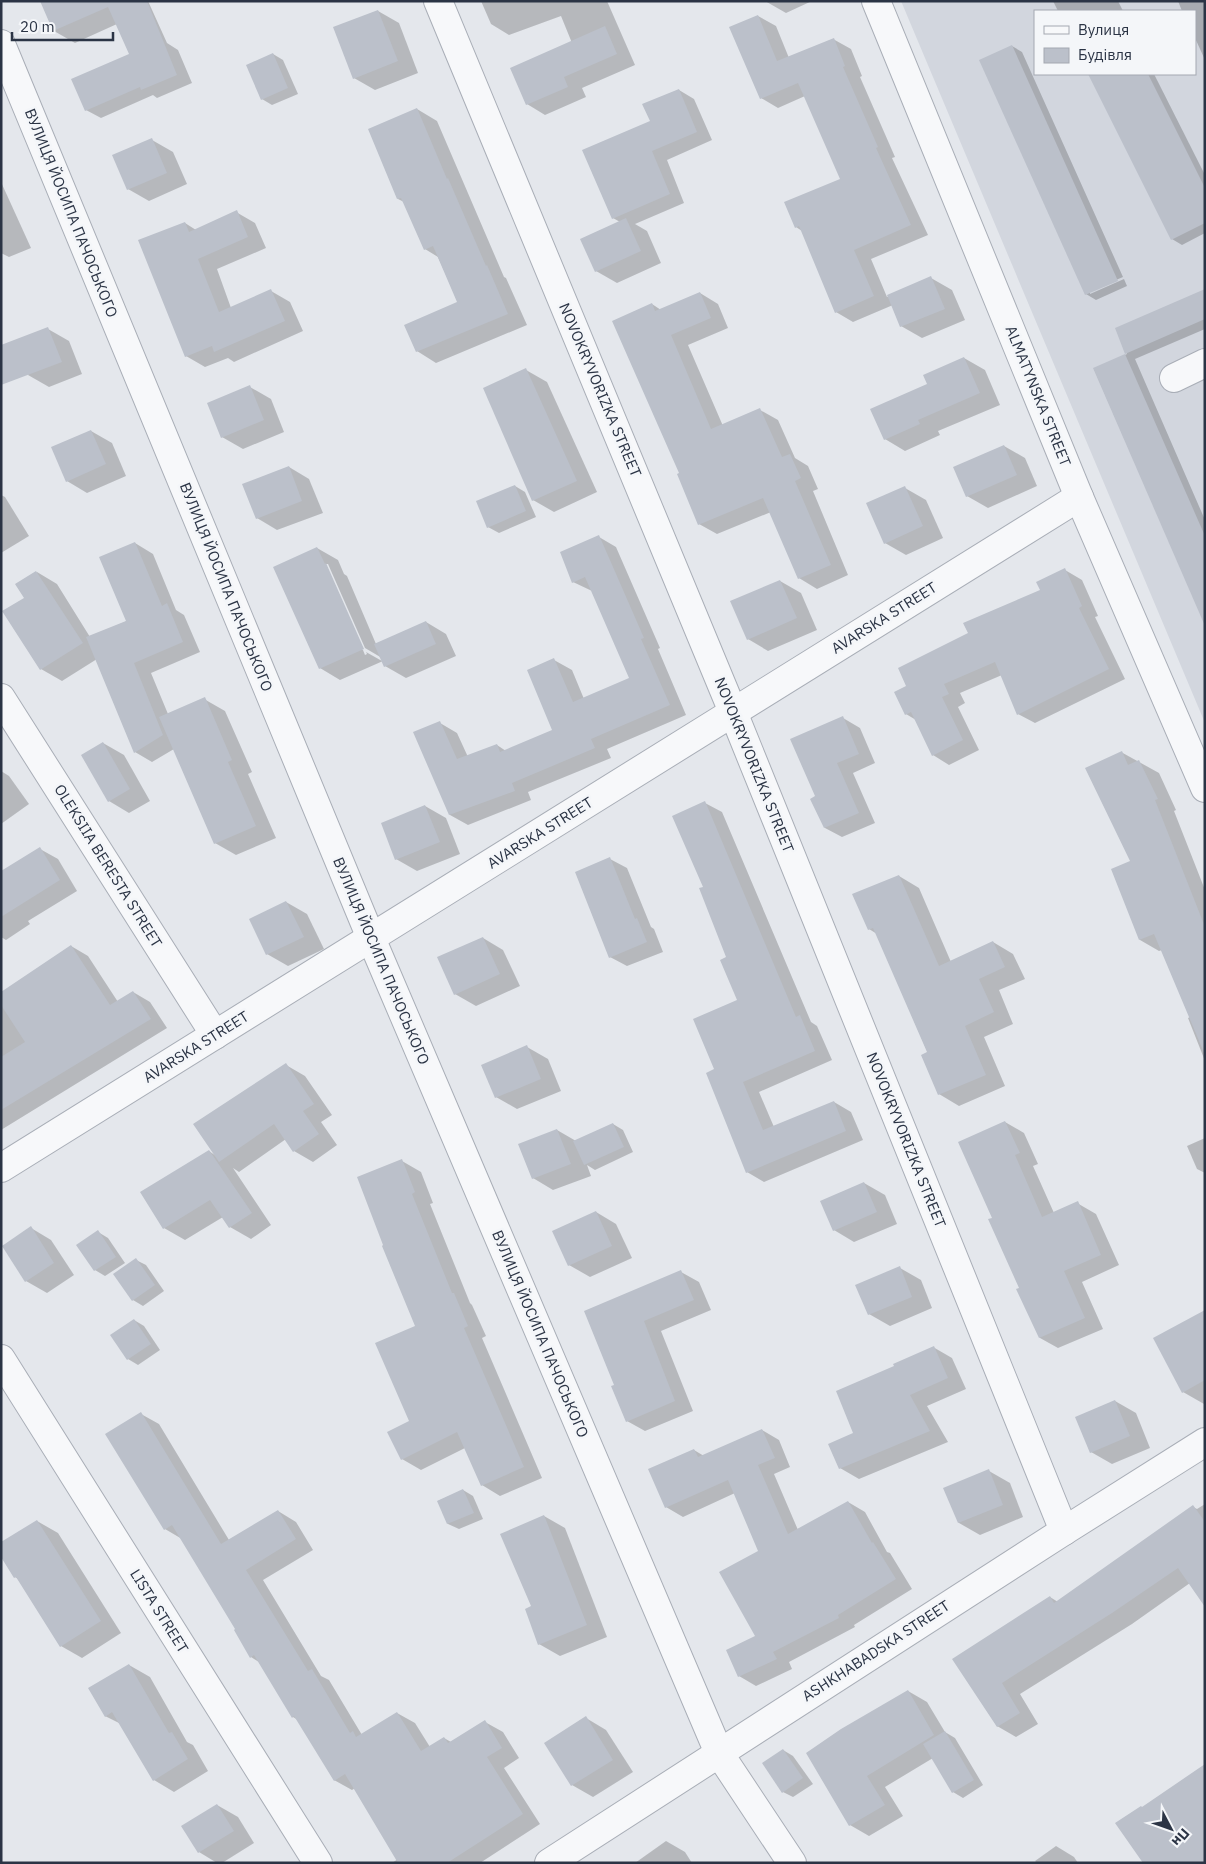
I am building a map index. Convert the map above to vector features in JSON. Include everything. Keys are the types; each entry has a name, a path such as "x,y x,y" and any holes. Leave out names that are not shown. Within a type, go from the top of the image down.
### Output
{"street":[{"name":"NOVOKRYVORIZKA STREET","path":"438,1 734,712 1064,1531"},
{"name":"ALMATYNSKA STREET","path":"876,1 1079,497 1205,788"},
{"name":"ВУЛИЦЯ ЙОСИПА ПАЧОСЬКОГО","path":"1,44 370,938 719,1753 792,1863"},
{"path":"1174,378 1205,363"},
{"name":"AVARSKA STREET","path":"1,1168 1079,497"},
{"name":"OLEKSIIA BERESTA STREET","path":"1,698 215,1035"},
{"name":"LISTA STREET","path":"1,1359 318,1863"},
{"name":"ASHKHABADSKA STREET","path":"549,1863 1205,1442"}],"shaded area":[{"path":"901,1 1205,1 1205,723"}],"building":[{"path":"40,1 147,1 177,75 141,90 140,87 85,111 71,79 129,54 108,7 53,31"},
{"path":"378,10 398,61 353,79 333,27"},
{"path":"758,15 777,61 834,38 845,66 843,67 878,147 876,148 911,225 854,250 874,296 835,313 799,226 795,228 784,202 840,179 798,83 760,99 729,27"},
{"path":"605,26 617,54 564,77 568,87 526,105 510,68"},
{"path":"1012,45 1118,281 1085,295 979,60"},
{"path":"273,53 288,88 261,100 246,65"},
{"path":"1088,75 1148,75 1205,188 1205,223 1171,240"},
{"path":"679,89 697,132 652,151 670,194 612,219 582,150 650,121 642,104"},
{"path":"417,108 508,314 416,352 404,325 457,302 433,246 424,250 401,198 397,199 368,129"},
{"path":"152,138 167,173 127,190 112,155"},
{"path":"237,210 248,237 198,259 219,312 271,289 285,321 214,352 212,346 185,357 138,240 185,222 189,232"},
{"path":"626,218 641,251 595,272 580,239"},
{"path":"931,276 945,309 900,327 887,295"},
{"path":"1205,289 1205,319 1125,354 1115,328"},
{"path":"700,292 711,318 671,335 711,429 760,408 782,457 790,454 801,478 795,481 831,565 798,579 763,498 698,525 677,474 679,473 612,321 652,303 655,311"},
{"path":"48,327 62,362 1,385 1,345"},
{"path":"1125,354 1205,536 1205,626 1093,368"},
{"path":"964,357 980,393 918,420 920,424 884,440 870,409 927,384 923,375"},
{"path":"526,368 577,481 532,501 483,388"},
{"path":"250,385 264,420 221,438 207,403"},
{"path":"91,430 106,464 66,482 51,447"},
{"path":"1004,445 1017,475 966,497 953,467"},
{"path":"289,466 302,501 256,519 242,484"},
{"path":"515,485 526,511 487,528 476,501"},
{"path":"905,486 923,526 884,544 866,503"},
{"path":"599,535 644,638 641,639 670,705 591,739 595,748 512,783 515,791 449,815 413,732 440,721 457,759 497,744 500,752 552,730 527,670 554,658 573,702 629,678 585,577 572,583 560,552"},
{"path":"135,542 162,606 167,603 183,642 134,663 163,735 134,753 86,637 126,621 99,557"},
{"path":"317,547 364,649 319,669 273,567"},
{"path":"1065,568 1082,606 1079,608 1109,669 1017,715 995,662 944,684 949,694 942,697 963,740 932,756 911,712 905,715 894,692 906,686 898,668 968,633 963,623 1040,590 1036,582"},
{"path":"36,571 83,643 40,670 2,611 24,598 15,584"},
{"path":"780,580 797,618 747,640 730,601"},
{"path":"426,621 436,644 384,667 374,644"},
{"path":"205,697 232,760 228,762 256,826 214,844 159,717"},
{"path":"843,716 859,754 837,763 859,813 824,828 810,799 815,796 790,739"},
{"path":"103,742 130,789 108,802 81,755"},
{"path":"1122,751 1128,765 1139,760 1158,799 1155,800 1205,927 1205,1055 1154,934 1139,940 1111,869 1130,861 1085,768"},
{"path":"705,801 796,1017 800,1015 815,1051 743,1082 763,1130 834,1101 846,1131 746,1173 706,1073 714,1069 693,1019 737,1000 720,960 726,957 699,888 703,887 672,816"},
{"path":"425,805 440,842 395,860 381,823"},
{"path":"40,847 60,880 1,917 1,871"},
{"path":"610,857 635,919 637,918 647,942 609,958 575,872"},
{"path":"899,875 939,966 993,941 1005,967 979,979 994,1012 965,1026 986,1075 938,1095 921,1055 927,1052 873,928 868,930 852,894"},
{"path":"286,901 304,937 266,955 249,919"},
{"path":"483,937 500,974 454,995 437,957"},
{"path":"71,945 110,1005 133,991 151,1019 1,1110 1,1057 25,1042 1,1005 1,992"},
{"path":"527,1045 541,1079 495,1098 481,1065"},
{"path":"286,1063 314,1104 303,1111 319,1134 293,1152 274,1124 219,1162 193,1124"},
{"path":"1005,1121 1020,1153 1015,1155 1042,1217 1078,1201 1101,1255 1064,1271 1085,1318 1039,1338 1016,1289 1019,1288 988,1219 992,1218 958,1142"},
{"path":"613,1123 624,1147 584,1165 573,1141"},
{"path":"557,1129 571,1164 532,1179 518,1144"},
{"path":"209,1150 252,1213 229,1228 210,1200 163,1229 140,1192"},
{"path":"402,1159 415,1192 412,1194 452,1293 454,1293 468,1326 464,1328 524,1467 481,1486 457,1432 401,1460 387,1432 409,1421 375,1343 415,1326 382,1246 357,1177"},
{"path":"864,1182 877,1212 833,1231 820,1201"},
{"path":"596,1211 612,1246 568,1266 552,1231"},
{"path":"31,1226 54,1263 25,1282 2,1246"},
{"path":"98,1230 116,1257 94,1271 76,1245"},
{"path":"136,1258 155,1285 132,1301 113,1274"},
{"path":"900,1266 912,1297 868,1315 855,1285"},
{"path":"681,1270 694,1300 644,1321 675,1401 626,1422 611,1386 614,1385 584,1311"},
{"path":"1205,1310 1205,1380 1182,1393 1153,1338"},
{"path":"134,1319 151,1344 127,1360 110,1335"},
{"path":"934,1346 948,1378 910,1395 930,1431 839,1469 828,1444 853,1433 836,1391"},
{"path":"1115,1400 1130,1436 1090,1453 1075,1417"},
{"path":"141,1412 221,1544 278,1510 296,1539 246,1570 308,1671 312,1669 350,1733 353,1731 356,1737 397,1712 421,1751 444,1737 448,1743 485,1720 502,1748 487,1757 523,1814 447,1863 398,1863 345,1774 334,1781 294,1716 292,1718 254,1655 250,1658 235,1629 172,1525 164,1530 105,1434"},
{"path":"762,1429 775,1458 758,1465 788,1534 848,1501 872,1543 896,1579 838,1615 839,1618 773,1652 777,1659 738,1677 726,1650 755,1636 719,1572 758,1551 728,1480 665,1508 648,1469 694,1449 698,1457"},
{"path":"989,1469 1003,1505 958,1523 943,1488"},
{"path":"463,1489 474,1513 447,1524 437,1501"},
{"path":"1193,1505 1205,1522 1205,1607 1178,1568 1112,1613 1002,1683 1020,1713 997,1727 952,1659 1050,1596 1054,1603"},
{"path":"544,1515 587,1625 538,1645 525,1609 531,1606 500,1534"},
{"path":"37,1520 101,1621 60,1647 16,1577 14,1578 1,1557 1,1542"},
{"path":"129,1664 169,1733 172,1732 188,1759 153,1781 112,1712 105,1717 88,1688"},
{"path":"908,1690 934,1735 867,1776 885,1805 849,1826 806,1753 841,1729"},
{"path":"586,1716 613,1760 571,1786 544,1743"},
{"path":"945,1731 974,1780 952,1793 923,1744"},
{"path":"783,1749 803,1778 782,1793 762,1763"},
{"path":"1205,1764 1205,1863 1143,1863 1115,1823"},
{"path":"217,1804 234,1831 198,1853 181,1826"}]}
